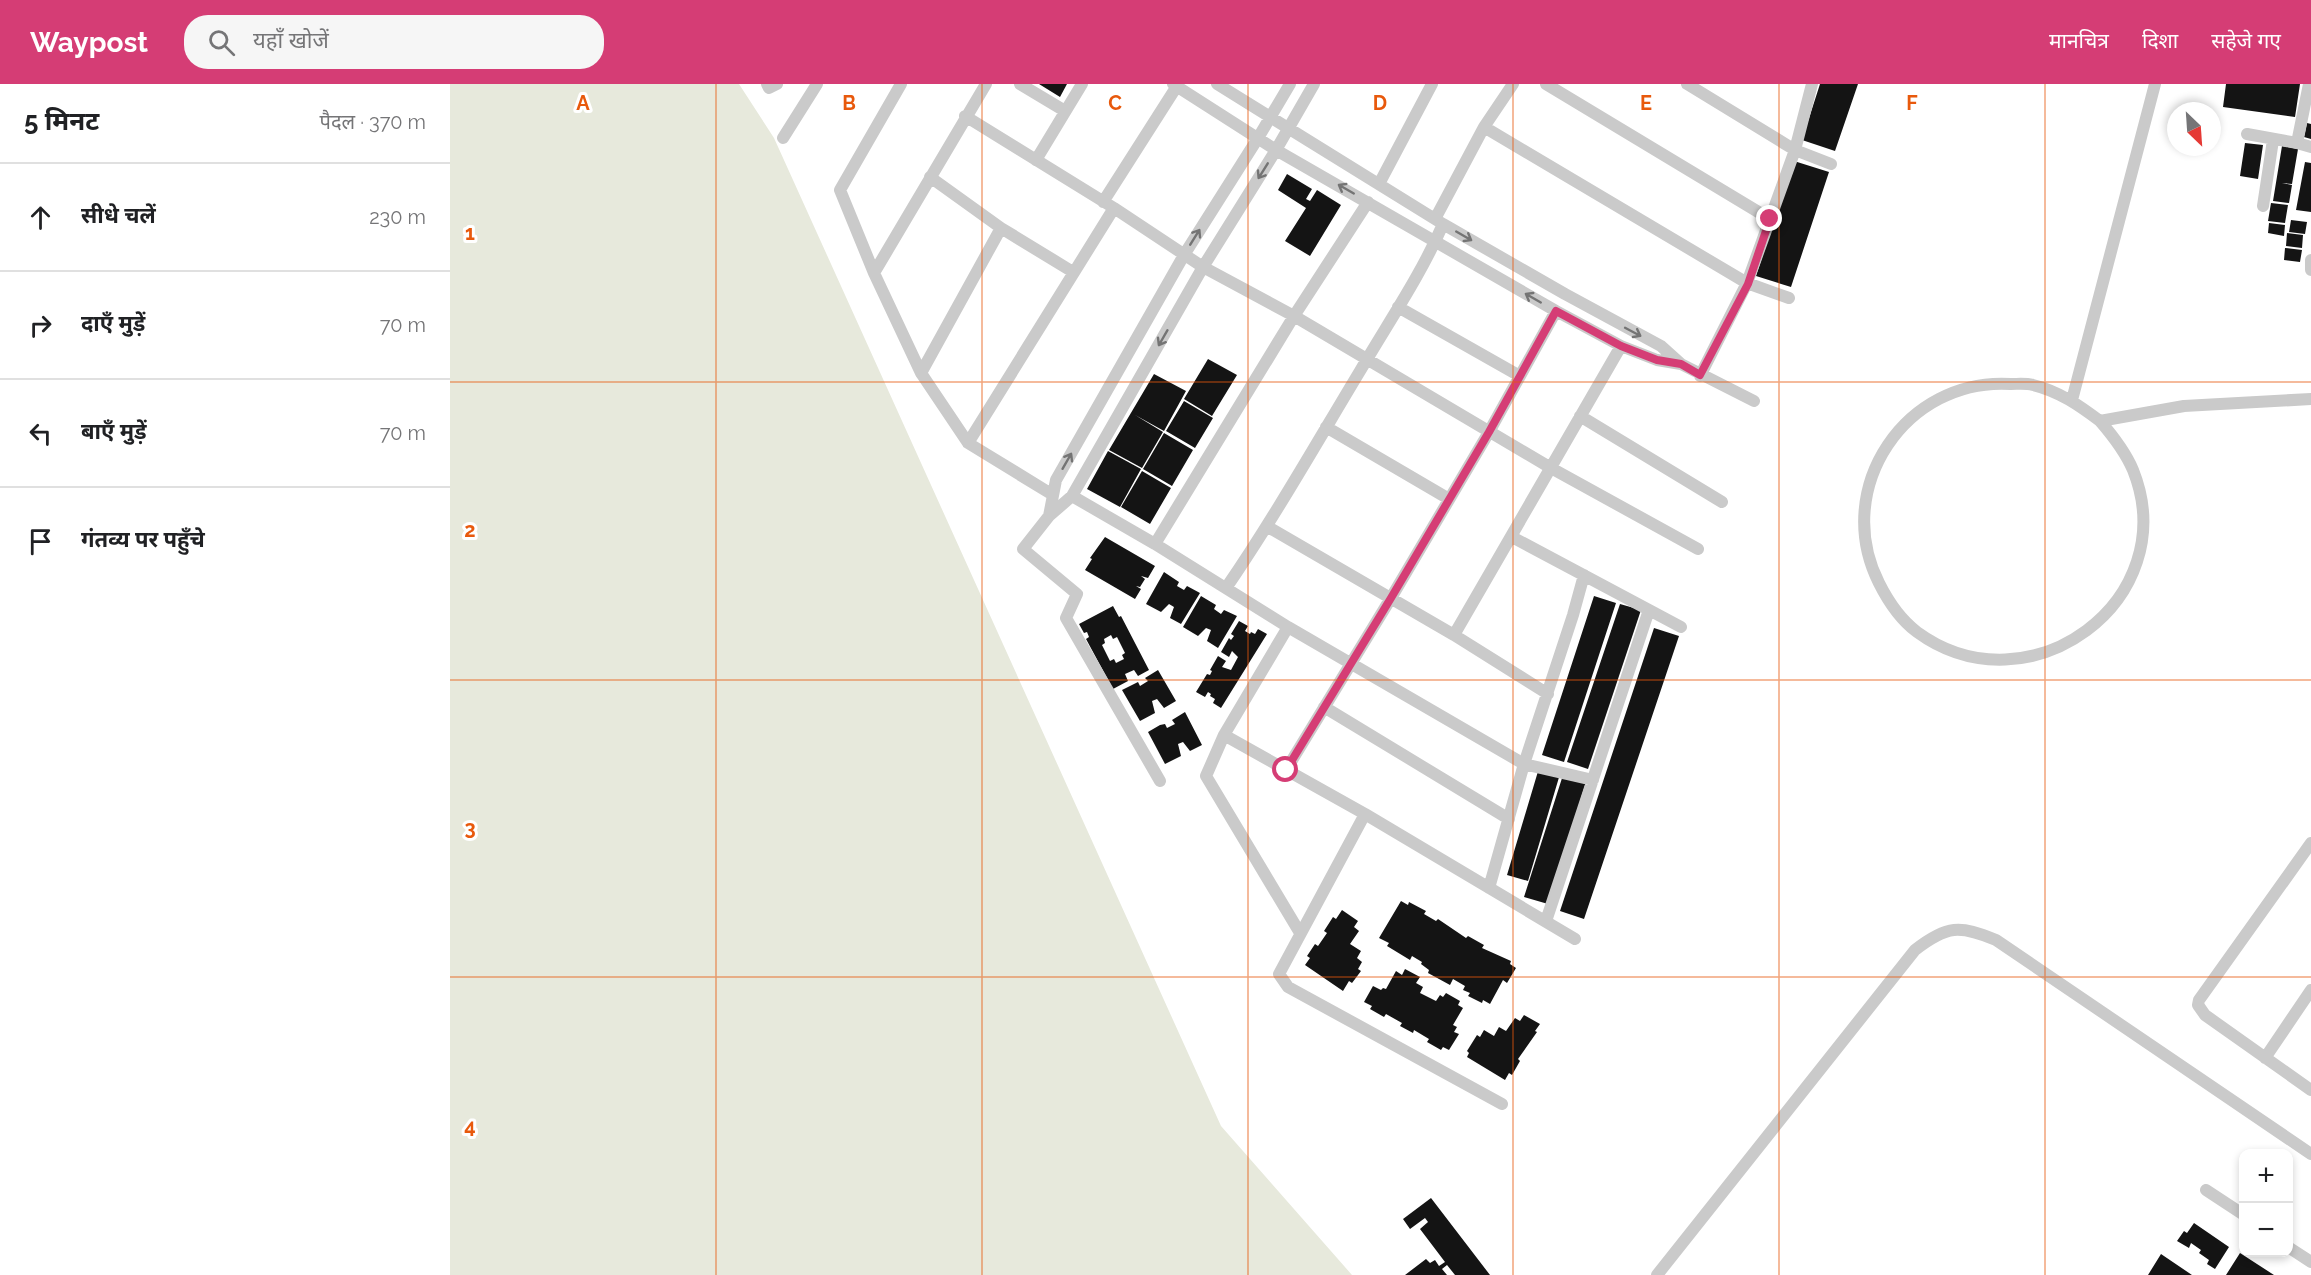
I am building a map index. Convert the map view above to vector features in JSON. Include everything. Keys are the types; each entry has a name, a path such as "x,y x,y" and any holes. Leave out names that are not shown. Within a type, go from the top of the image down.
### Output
{"street":[{"path":"767,84 769,88 777,84"},
{"path":"783,138 818,84"},
{"path":"901,84 840,190 874,273 921,373 968,443 1053,495"},
{"path":"874,273 986,84"},
{"path":"1020,84 1065,111"},
{"path":"1036,160 1082,84"},
{"path":"1217,84 1439,221 1660,346 1681,364 1754,401"},
{"path":"1049,516 1056,480 1184,255 1290,84"},
{"path":"1160,781 1066,618 1077,594 1023,549 1049,516 1072,496 1203,267 1314,84"},
{"path":"1379,184 1432,84"},
{"path":"1226,588 1268,527 1436,241 1439,221 1484,127 1513,84"},
{"path":"1546,84 1770,219"},
{"path":"1687,84 1795,150 1831,164"},
{"path":"1700,375 1748,284 1795,150 1812,84"},
{"path":"2072,400 2155,84"},
{"path":"2297,143 2309,84"},
{"path":"968,443 1073,272 1175,85 1276,150 1556,311 1621,346 1657,360 1681,364"},
{"path":"965,116 1203,267 1294,316 1551,468 1698,549"},
{"path":"1484,127 1748,284 1789,298"},
{"path":"2247,134 2311,147"},
{"path":"2263,207 2273,140"},
{"path":"930,177 1001,228 1073,272"},
{"path":"1155,544 1294,316 1368,202"},
{"path":"921,373 1001,228"},
{"path":"2311,260 2311,270"},
{"path":"1398,307 1518,375"},
{"path":"1286,770 1489,432 1518,375 1556,311"},
{"path":"1454,635 1621,346"},
{"path":"1991,382 2033,385 2072,400 2100,421 2120,444 2133,470 2141,499 2142,528 2138,557 2129,580 2106,615 2074,641 2035,657 2004,660 1953,652 1917,632 1888,601 1869,564 1863,523 1869,482 1886,444 1914,413 1950,392 1991,382"},
{"path":"2100,421 2184,406 2311,399"},
{"path":"1580,416 1722,502"},
{"path":"1326,427 1449,499"},
{"path":"1072,496 1155,544 1288,627 1524,764 1593,780"},
{"path":"1268,527 1454,635 1548,694"},
{"path":"1512,537 1681,627"},
{"path":"1490,888 1524,764 1584,575"},
{"path":"1546,921 1649,610"},
{"path":"1288,627 1224,735 1206,776 1300,933"},
{"path":"1324,707 1509,819"},
{"path":"1224,735 1365,814 1575,939"},
{"path":"1365,814 1279,974 1288,987 1502,1104"},
{"path":"2311,843 2199,1000 2198,1005 2205,1015 2311,1090"},
{"path":"1657,1275 1915,950 1932,937 1951,930 1971,929 1996,940 2311,1154"},
{"path":"2265,1058 2311,990"},
{"path":"2206,1190 2239,1212"},
{"path":"2293,1249 2311,1262"}],"shaded area":[{"path":"450,84 739,84 774,138 1221,1126 1352,1275 450,1275"}],"building":[{"path":"1039,84 1067,84 1060,97"},
{"path":"1820,84 1858,84 1835,151 1802,140"},
{"path":"2226,84 2300,84 2295,117 2223,107"},
{"path":"2307,123 2311,124 2311,139 2304,137"},
{"path":"2245,143 2263,145 2258,179 2240,176"},
{"path":"2282,146 2298,149 2292,184 2282,183 2292,185 2289,203 2273,201"},
{"path":"1794,161 1829,172 1791,287 1756,276"},
{"path":"2305,162 2311,163 2311,212 2296,210"},
{"path":"1287,174 1312,189 1306,199 1310,201 1317,190 1341,205 1310,256 1285,241 1306,208 1278,190"},
{"path":"2271,203 2288,205 2285,223 2268,221"},
{"path":"2291,220 2307,222 2305,234 2289,232"},
{"path":"2269,223 2285,225 2284,236 2268,233"},
{"path":"2287,233 2303,235 2302,248 2286,246"},
{"path":"2285,248 2302,250 2300,262 2284,260"},
{"path":"1208,359 1237,375 1212,416 1184,399"},
{"path":"1154,374 1186,391 1164,431 1135,415 1163,432 1142,468 1109,450"},
{"path":"1184,401 1213,418 1195,448 1166,431"},
{"path":"1164,433 1193,450 1172,486 1143,469"},
{"path":"1108,451 1141,469 1120,507 1087,489"},
{"path":"1142,471 1171,488 1150,524 1121,507"},
{"path":"1105,537 1155,566 1148,578 1141,576 1145,579 1140,587 1136,586 1141,589 1135,599 1085,570 1092,559 1090,558"},
{"path":"1164,572 1179,582 1177,586 1184,590 1187,586 1200,593 1181,624 1170,618 1174,607 1169,604 1161,612 1146,604"},
{"path":"1201,596 1216,605 1214,609 1221,614 1224,610 1237,616 1218,648 1207,641 1211,630 1206,628 1198,636 1183,627"},
{"path":"1594,596 1616,603 1564,762 1542,755"},
{"path":"1620,604 1641,610 1588,769 1567,762"},
{"path":"1113,606 1119,617 1121,616 1149,670 1138,676 1134,670 1125,674 1128,681 1113,689 1086,639 1089,637 1087,632 1084,633 1079,624","holes":["1111,635 1113,639 1117,637 1125,653 1122,655 1124,659 1116,663 1114,659 1110,661 1102,645 1105,643 1104,639"]},
{"path":"1239,621 1248,626 1245,631 1250,634 1251,632 1255,634 1258,629 1267,634 1221,708 1213,703 1215,699 1208,692 1205,697 1196,692 1207,674 1210,675 1212,671 1210,670 1218,656 1226,661 1222,667 1231,670 1238,657 1232,651 1229,657 1221,652 1229,638 1231,640 1234,636 1231,634"},
{"path":"1654,628 1679,636 1584,919 1560,911"},
{"path":"1158,670 1176,701 1164,708 1157,699 1152,701 1155,713 1140,721 1122,690 1138,682 1140,686 1148,681 1145,678"},
{"path":"1185,712 1202,745 1190,751 1183,742 1178,744 1181,756 1165,764 1148,732 1160,725 1165,724 1167,728 1175,724 1172,720"},
{"path":"1539,768 1560,774 1528,881 1507,875"},
{"path":"1563,775 1586,782 1548,904 1524,897"},
{"path":"1401,901 1408,905 1409,902 1426,911 1424,914 1436,921 1438,919 1466,938 1468,936 1484,945 1482,948 1511,961 1510,964 1516,968 1507,983 1503,980 1490,1004 1468,996 1470,993 1463,990 1465,986 1453,979 1450,985 1428,973 1429,970 1421,964 1422,962 1412,956 1410,960 1387,946 1389,943 1379,938"},
{"path":"1342,910 1358,921 1354,927 1359,931 1350,944 1361,951 1357,958 1362,962 1358,969 1361,971 1352,983 1349,981 1343,991 1305,965 1310,958 1307,956 1315,944 1318,946 1327,933 1324,931 1333,917 1336,919"},
{"path":"1405,969 1420,977 1416,983 1423,987 1420,993 1436,1001 1440,995 1443,997 1446,993 1460,1001 1458,1005 1463,1008 1453,1025 1457,1027 1454,1032 1459,1034 1449,1050 1443,1047 1441,1050 1427,1042 1429,1039 1414,1030 1413,1033 1400,1026 1402,1023 1386,1014 1384,1017 1370,1009 1372,1006 1364,1002 1373,986 1381,990 1386,989 1396,971 1402,975"},
{"path":"1524,1015 1540,1024 1518,1059 1520,1061 1512,1075 1509,1073 1505,1080 1467,1057 1469,1053 1467,1051 1477,1035 1480,1037 1484,1030 1494,1036 1499,1027 1506,1031 1515,1018 1520,1021"},
{"path":"1431,1198 1490,1275 1455,1275 1447,1265 1442,1269 1447,1275 1405,1275 1426,1259 1430,1263 1435,1260 1439,1266 1445,1262 1420,1229 1428,1222 1425,1218 1410,1229 1403,1219"},
{"path":"2194,1223 2229,1247 2215,1269 2207,1264 2209,1260 2199,1253 2201,1250 2191,1243 2189,1248 2177,1241"},
{"path":"2161,1254 2192,1275 2148,1275"},
{"path":"2239,1255 2239,1257 2246,1257 2274,1275 2226,1275"}],"route":[{"path":"1286,770 1489,432 1518,375 1556,311 1621,346 1657,360 1681,364 1700,375 1748,284 1770,219"}]}
